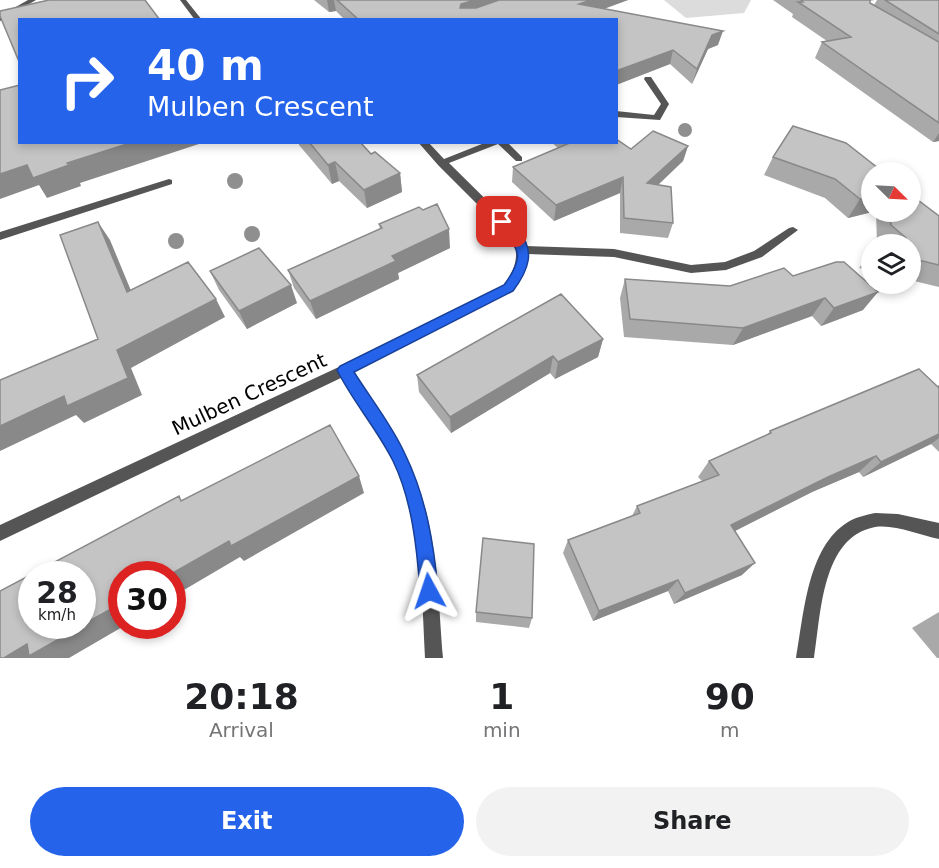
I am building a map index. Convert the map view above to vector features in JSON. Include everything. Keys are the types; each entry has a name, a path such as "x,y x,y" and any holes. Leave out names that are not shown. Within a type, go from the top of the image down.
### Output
{"street":[{"path":"0,19 33,0"},
{"path":"183,0 197,18"},
{"path":"618,114 657,118 664,104 648,79"},
{"path":"424,144 518,238 524,250 614,253 691,268 703,268 726,266 758,254 793,230"},
{"path":"441,163 493,144"},
{"path":"500,144 519,159"},
{"path":"0,236 169,182"},
{"name":"Mulben Crescent","path":"0,533 345,370 508,288 519,274 524,250"},
{"path":"345,370 399,456 409,482 426,546 434,658"},
{"path":"805,658 820,576 834,544 842,536 851,528 876,520 939,531"}],"shaded area":[{"path":"664,0 751,0 744,13 686,18"}],"building":[{"path":"49,0 145,0 158,18 18,18 18,59 0,11"},
{"path":"337,0 475,0 461,4 460,8 476,8 499,0 591,0 579,4 723,31 712,35 697,69 673,50 618,70 618,18 357,18"},
{"path":"801,0 870,0 870,3 939,42 939,123 822,42 851,37 798,2 803,2"},
{"path":"885,0 939,0 939,34"},
{"path":"18,86 18,144 127,144 67,163 69,165 33,178 27,165 0,174 0,90"},
{"path":"793,126 846,143 870,162 861,162 861,199 835,179 773,157"},
{"path":"653,131 688,146 647,183 671,187 673,223 624,218 623,177 556,205 513,167 567,144 618,144 618,140 631,149"},
{"path":"311,144 362,144 371,154 375,152 400,173 364,190 335,162 328,165"},
{"path":"921,202 939,216 939,265 921,261 921,234 901,234 891,225 891,222 921,222"},
{"path":"437,204 449,229 392,256 396,261 310,301 288,270 382,228 379,224 419,207 423,210"},
{"path":"98,222 127,292 188,262 216,299 117,350 128,378 67,406 64,396 0,426 0,380 98,339 60,235"},
{"path":"259,248 291,285 239,311 210,271"},
{"path":"836,262 844,262 861,277 861,294 872,294 834,308 825,298 743,328 630,319 625,279 730,286 784,268 793,276"},
{"path":"561,294 603,339 558,362 553,356 450,417 417,375"},
{"path":"919,369 939,386 939,434 881,462 876,456 828,477 731,525 755,563 685,593 678,580 599,611 568,540 640,513 637,506 719,475 709,461 771,433 770,431"},
{"path":"330,425 359,476 231,546 229,541 186,565 186,561 108,561 108,611 96,617 96,561 56,561 179,496 181,501"},
{"path":"483,538 534,544 532,618 476,612"},
{"path":"18,581 18,639 59,639 29,656 27,644 4,658 0,658 0,591"}],"route":[{"path":"429,591 426,546 409,482 399,456 345,370 508,288 519,274 524,250 518,238 502,222"}]}
